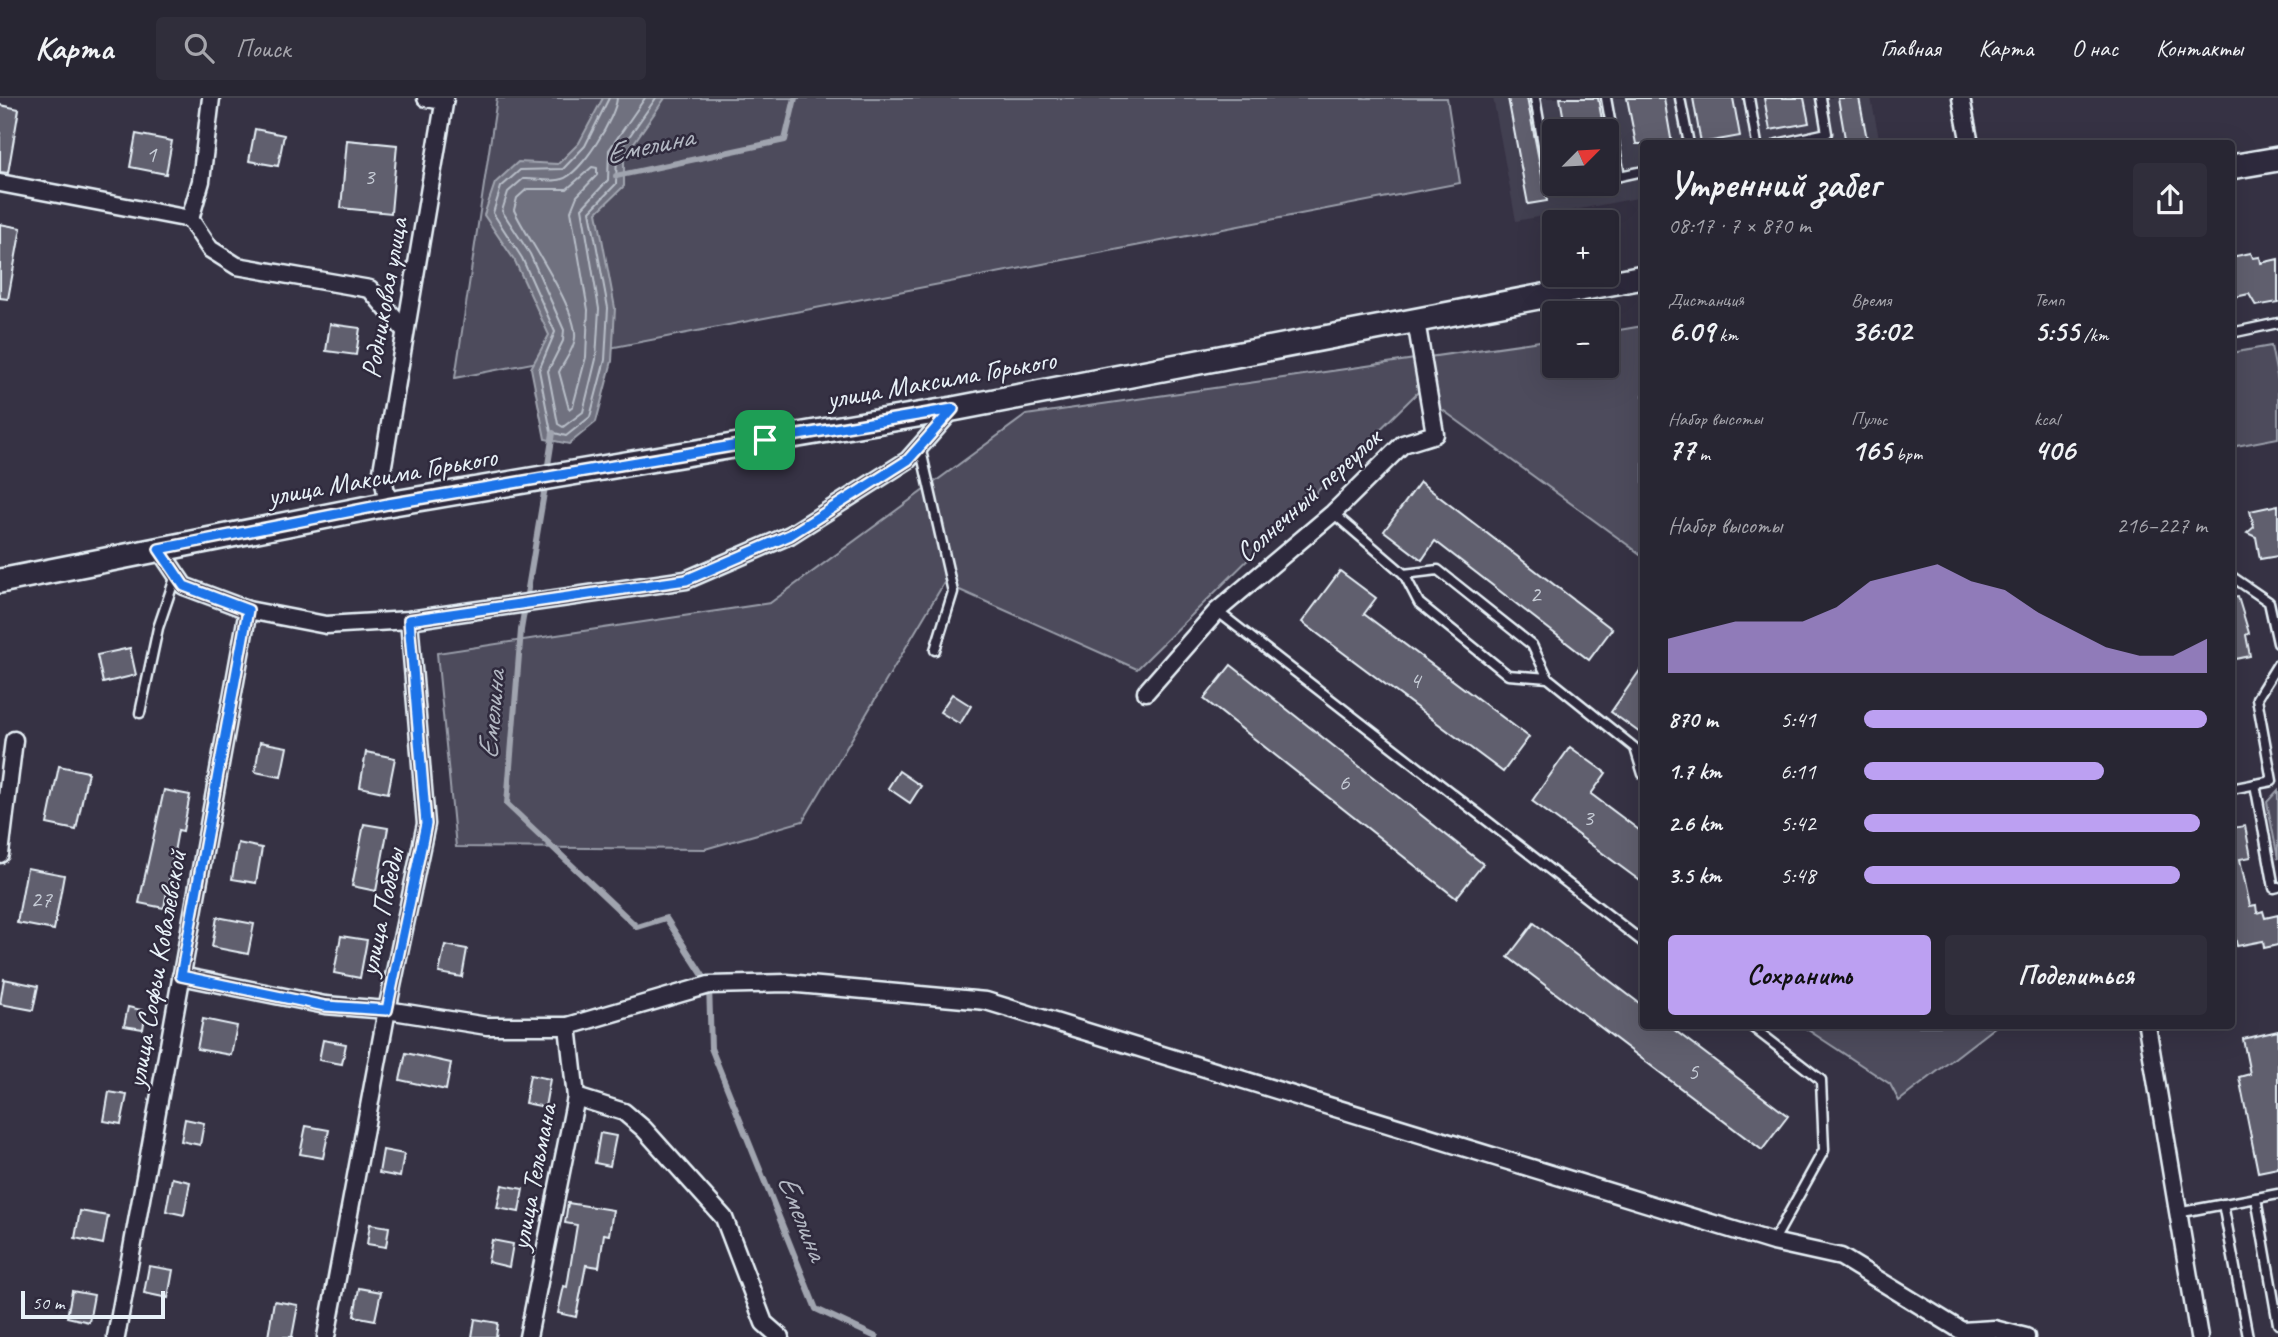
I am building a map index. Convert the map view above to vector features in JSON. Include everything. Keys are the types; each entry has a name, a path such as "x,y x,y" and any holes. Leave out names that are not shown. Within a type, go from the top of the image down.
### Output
{"main road":[{"path":"2235,166 2278,159"},
{"name":"улица Максима Горького","path":"0,581 388,504 953,409 1640,278"}],"street":[{"path":"190,219 201,181 211,98"},
{"name":"Родниковая улица","path":"388,504 382,471 444,99 426,98"},
{"path":"1961,98 1968,140"},
{"path":"0,183 190,219 210,249 237,266 370,289 405,331"},
{"name":"Солнечный переулок","path":"1146,691 1217,611 1333,513 1403,443 1435,434 1416,321"},
{"path":"159,549 184,586 248,610 326,625 409,620 686,580 790,535 908,460 953,409"},
{"name":"улица Софьи Ковалевской","path":"116,1337 248,610"},
{"name":"улица Победы","path":"326,1337 387,1010 426,824 409,620"},
{"path":"0,854 14,740"},
{"path":"181,976 325,1006 387,1010 487,1026 568,1026 709,985 787,983 986,1001 1773,1242 1841,1257 1960,1334 1994,1329 2026,1337"},
{"name":"улица Тельмана","path":"528,1337 576,1097 568,1026"},
{"path":"2147,1029 2199,1337"},
{"path":"576,1097 624,1112 644,1129 724,1218 764,1330 780,1337"}],"lane":[{"path":"1535,98 1542,138"},
{"path":"1606,98 1620,176 1640,172"},
{"path":"1680,98 1688,140"},
{"path":"1749,98 1756,140"},
{"path":"1795,140 1827,133 1821,98"},
{"path":"2235,332 2278,323"},
{"path":"920,446 953,592 935,650"},
{"path":"1333,513 1404,575 1419,603 1508,675 1548,678"},
{"path":"1404,575 1438,570 1532,645 1548,678 1639,748"},
{"path":"140,713 158,628 176,575"},
{"path":"2235,579 2269,602 2278,643"},
{"path":"1217,611 1640,940"},
{"path":"2235,788 2275,781 2257,698 2278,664"},
{"path":"2255,784 2274,888 2278,887"},
{"path":"1755,1029 1821,1080 1824,1150 1773,1242"},
{"path":"2177,1213 2278,1194"},
{"path":"2256,1198 2278,1324"},
{"path":"2223,1204 2248,1337"}],"shaded area":[{"path":"497,98 1447,98 1460,183 455,378"},
{"path":"1493,98 1871,98 1879,140 1640,140 1640,198 1574,210 1542,210 1542,216 1516,221"},
{"path":"1640,326 1640,554 1418,392 1137,669 944,583 803,821 705,849 456,847 437,653 770,603 1026,415 1542,341 1542,378 1619,378 1619,330"},
{"path":"2271,346 2278,381 2278,438 2235,446 2235,352"},
{"path":"2278,790 2278,859 2267,802"},
{"path":"1807,1029 1992,1029 1899,1101 1890,1084"}],"water":[{"path":"603,98 665,98 624,157 624,186 597,212 615,308 612,361 596,422 569,444 545,439 531,368 549,335 515,261 484,215 495,183 518,162 558,164 579,143"}],"building":[{"path":"1508,98 1527,98 1542,175 1542,196 1546,196 1547,201 1528,204"},
{"path":"1560,98 1598,98 1602,119 1564,119"},
{"path":"1627,98 1664,98 1671,140 1640,140 1640,144 1636,144"},
{"path":"1693,98 1733,98 1740,136 1700,140"},
{"path":"1764,98 1804,98 1809,123 1770,130"},
{"path":"1838,98 1859,98 1867,140 1845,140"},
{"path":"0,105 19,109 8,173 0,172"},
{"path":"255,129 284,135 278,166 249,161"},
{"path":"136,134 172,141 166,174 130,167"},
{"path":"347,140 397,145 391,213 341,208"},
{"path":"0,224 21,228 8,299 0,298"},
{"path":"2251,253 2253,258 2260,257 2261,263 2278,259 2278,302 2256,306 2249,294 2235,297 2235,256"},
{"path":"330,324 360,328 356,355 326,351"},
{"path":"1420,482 1612,629 1589,660 1435,541 1422,560 1384,531"},
{"path":"2278,505 2278,556 2260,559 2256,537 2247,533 2254,527 2250,511"},
{"path":"1340,571 1376,598 1364,614 1529,737 1503,772 1302,622"},
{"path":"2235,597 2238,597 2249,633 2246,635 2250,656 2235,659"},
{"path":"130,648 136,675 103,683 97,655"},
{"path":"1231,665 1483,864 1456,898 1204,699"},
{"path":"1640,670 1640,733 1611,712"},
{"path":"952,694 971,706 960,724 940,712"},
{"path":"260,742 287,747 281,777 255,772"},
{"path":"1570,747 1606,773 1591,794 1640,831 1640,881 1532,801"},
{"path":"366,752 395,758 388,793 360,787"},
{"path":"59,766 88,772 76,830 47,824"},
{"path":"899,771 921,786 910,803 888,788"},
{"path":"164,790 190,795 183,831 178,830 164,908 139,903"},
{"path":"364,824 388,828 376,891 352,886"},
{"path":"2245,826 2251,857 2240,859 2250,906 2256,905 2257,913 2263,911 2265,918 2278,915 2278,945 2264,948 2263,941 2237,946 2235,827"},
{"path":"238,843 262,848 256,883 232,879"},
{"path":"27,868 64,875 54,930 17,923"},
{"path":"217,917 254,924 248,954 212,947"},
{"path":"1534,923 1640,1004 1640,1029 1673,1029 1788,1116 1762,1150 1508,957"},
{"path":"341,936 367,940 360,978 334,973"},
{"path":"445,945 467,949 462,977 439,973"},
{"path":"4,979 38,986 33,1010 0,1004"},
{"path":"128,1007 146,1011 143,1029 124,1026"},
{"path":"203,1019 237,1026 231,1055 197,1049"},
{"path":"2278,1031 2278,1168 2258,1172 2239,1077 2250,1074 2243,1039"},
{"path":"323,1040 346,1044 342,1064 319,1060"},
{"path":"406,1053 451,1063 446,1090 400,1080"},
{"path":"530,1075 550,1079 545,1107 525,1103"},
{"path":"109,1092 127,1095 121,1124 104,1121"},
{"path":"185,1119 204,1123 200,1145 181,1141"},
{"path":"306,1126 329,1130 323,1158 300,1154"},
{"path":"600,1133 616,1136 610,1166 595,1163"},
{"path":"383,1150 404,1154 400,1177 379,1173"},
{"path":"172,1178 190,1182 184,1215 166,1211"},
{"path":"502,1185 523,1189 519,1212 497,1208"},
{"path":"568,1203 613,1210 609,1235 604,1234 599,1267 586,1265 576,1317 558,1313 564,1286 567,1287 577,1225 565,1223"},
{"path":"80,1211 108,1216 103,1244 75,1238"},
{"path":"370,1224 389,1227 386,1247 367,1244"},
{"path":"492,1240 513,1244 509,1267 488,1262"},
{"path":"149,1266 173,1270 168,1298 144,1293"},
{"path":"359,1288 381,1292 375,1320 354,1316"},
{"path":"72,1291 94,1295 89,1322 67,1317"},
{"path":"274,1301 298,1305 292,1337 268,1337"},
{"path":"475,1319 498,1323 496,1337 472,1337"}],"waterway":[{"name":"Емелина","path":"616,176 785,140 795,98"},
{"name":"Емелина","path":"547,471 553,433"},
{"name":"Емелина","path":"546,481 521,630 507,804 637,927 666,918 709,985 711,1048 816,1309 876,1337"}],"route":[{"path":"953,409 908,460 790,535 686,580 409,620 426,824 387,1010 325,1006 181,976 248,610 184,586 159,549 388,504 765,440 953,409"}]}
